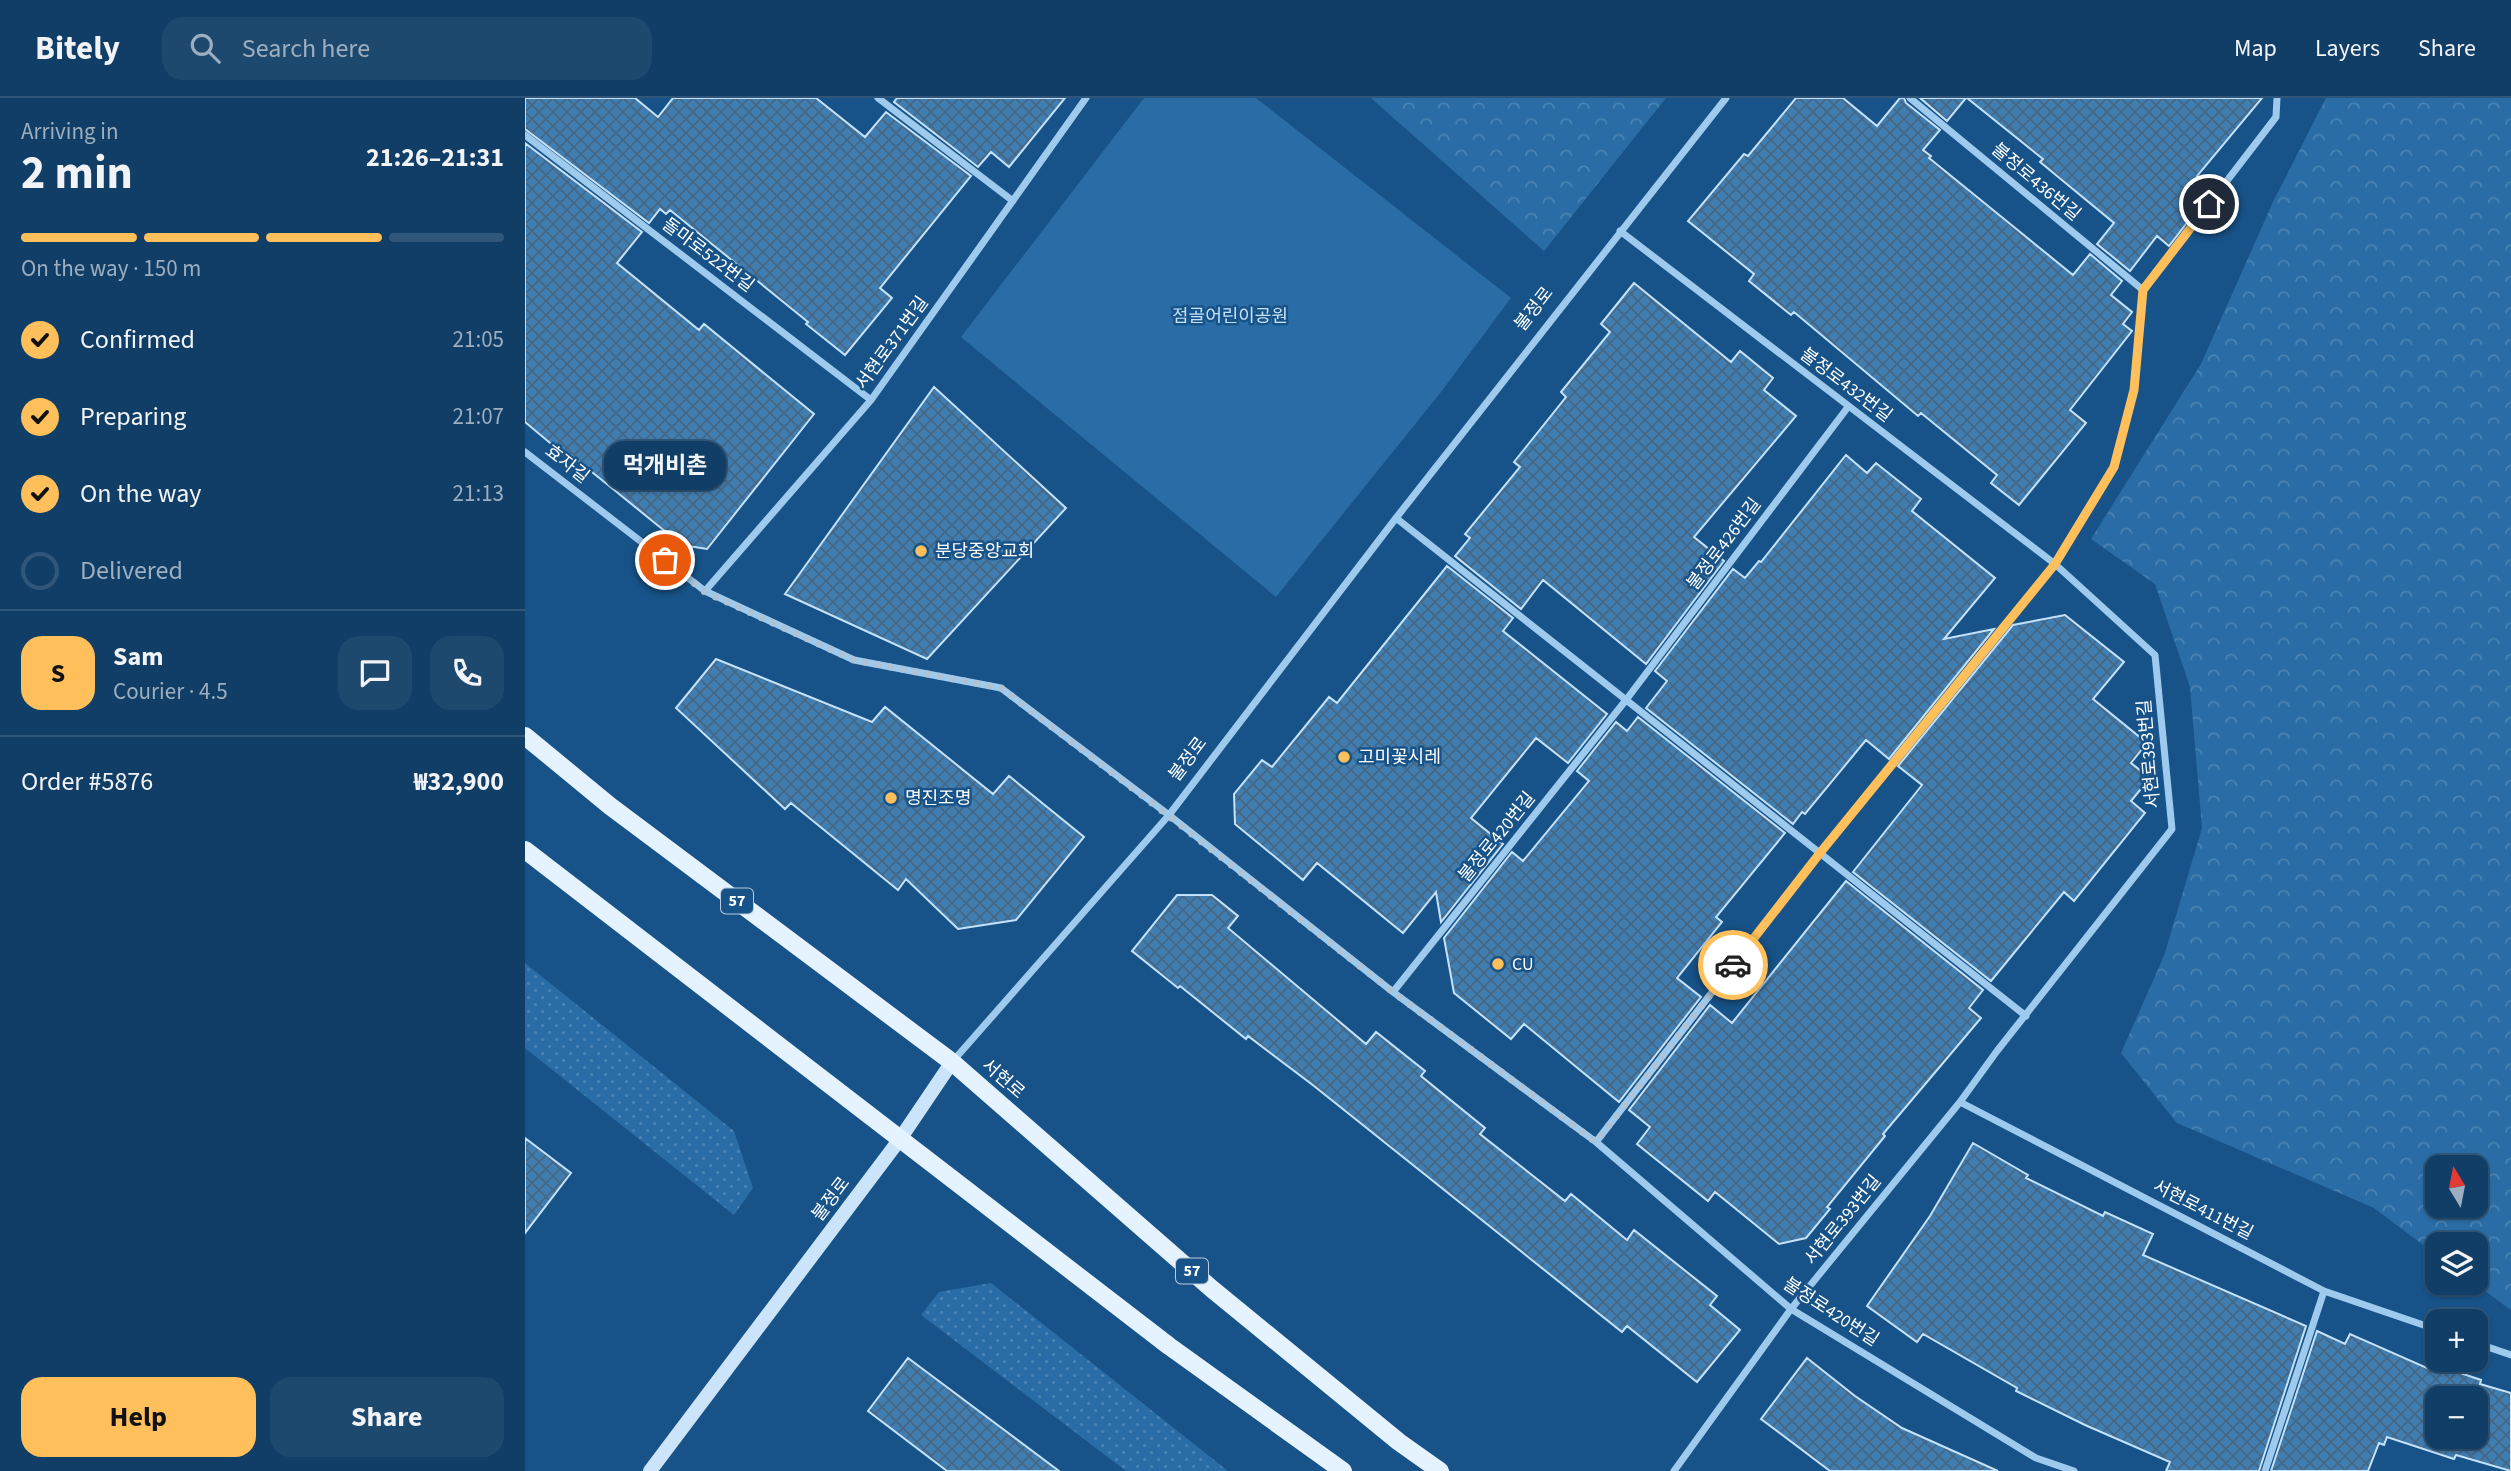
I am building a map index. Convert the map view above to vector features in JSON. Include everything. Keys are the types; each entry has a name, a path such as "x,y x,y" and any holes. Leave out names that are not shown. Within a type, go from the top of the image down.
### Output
{"main road":[{"name":"서현로","path":"525,736 610,806 952,1062 1212,1289 1399,1442 1440,1471"},
{"path":"525,850 1169,1346 1343,1471"},
{"name":"불정로","path":"650,1471 900,1139 952,1062"}],"street":[{"path":"878,98 1013,201"},
{"name":"서현로371번길","path":"705,592 871,400 1086,98"},
{"name":"불정로","path":"952,1062 1169,816 1396,518 1725,98"},
{"name":"불정로436번길","path":"1910,98 2143,290"},
{"path":"1596,1142 1820,853 2055,564 2114,467 2134,390 2143,290 2276,117 2277,98"},
{"name":"돌마로522번길","path":"525,135 871,400"},
{"name":"불정로432번길","path":"1620,231 2055,564"},
{"name":"불정로426번길","path":"1626,700 1848,407"},
{"name":"효자길","path":"525,452 705,592 854,660 1001,688 1169,816"},
{"path":"1396,518 2026,1016"},
{"name":"서현로393번길","path":"1674,1471 1791,1309 1960,1102 2172,829 2155,655 2055,564"},
{"name":"불정로420번길","path":"1393,992 1626,700"},
{"name":"불정로420번길","path":"1169,816 1393,992 1596,1142 1791,1309 2036,1458 2074,1471"},
{"name":"서현로411번길","path":"1960,1102 2324,1291 2425,1326"},
{"path":"2265,1471 2324,1291"},
{"path":"2488,1347 2511,1355"}],"green space":[{"name":"점골어린이공원","path":"1144,98 1256,98 1511,298 1441,392 1276,597 961,337"},
{"path":"1371,98 1666,98 1544,251"},
{"path":"2326,98 2511,98 2511,1310 2488,1293 2488,1232 2425,1232 2425,1246 2374,1208 2177,1123 2121,1053 2164,956 2202,828 2190,687 2155,584 2091,539 2201,364 2273,202"},
{"path":"525,963 734,1131 753,1188 734,1215 525,1048"},
{"path":"991,1283 1228,1471 1126,1471 921,1315 939,1292"}],"building":[{"path":"525,98 635,98 658,117 673,98 816,98 865,137 886,112 971,176 880,288 892,298 845,355 670,210 666,214 660,209 649,223 525,129"},
{"path":"897,98 1065,98 1009,167 991,152 978,167 894,102"},
{"path":"1796,98 1843,98 1877,126 1900,98 1904,98 1906,103 1940,130 1923,150 1931,156 1929,158 2073,275 2090,254 2122,281 2111,295 2132,312 2123,324 2132,331 2070,410 2086,423 2019,505 1991,483 1997,475 1921,413 1918,416 1794,312 1791,315 1749,281 1754,274 1688,221 1744,154 1748,156"},
{"path":"1920,98 1966,98 1947,121"},
{"path":"1967,98 2262,98 2197,176 2213,189 2169,246 2157,236 2130,271 2097,244 2114,223 2040,162 2043,159"},
{"path":"525,143 642,232 617,263 699,330 704,324 814,414 707,549 682,545 571,455 568,458 525,422"},
{"path":"1634,283 1731,362 1740,351 1773,378 1764,390 1796,416 1694,537 1724,561 1646,664 1543,580 1521,609 1455,556 1470,538 1465,534 1520,467 1514,462 1566,397 1561,392 1610,332 1601,324"},
{"name":"분당중앙교회","path":"934,387 1066,508 927,659 785,594"},
{"path":"1846,455 1867,473 1876,463 1921,499 1912,511 1995,578 1944,639 1994,629 1889,759 1866,740 1805,814 1802,812 1793,824 1646,708 1667,681 1655,671 1733,569 1745,578 1759,561 1761,562"},
{"path":"1447,566 1513,618 1503,631 1607,714 1568,763 1536,738 1471,818 1503,844 1441,922 1436,892 1403,933 1317,863 1303,880 1235,824 1234,794 1262,760 1272,767 1329,697 1337,703"},
{"path":"2065,615 2124,662 2093,699 2147,743 2131,763 2150,778 2131,801 2145,813 2074,901 2064,892 1991,981 1853,872 1922,785 1898,766 2013,625"},
{"path":"716,659 872,722 885,707 993,794 1009,776 1084,837 1016,920 958,929 906,879 898,890 791,803 785,809 676,708"},
{"path":"1638,717 1785,833 1716,917 1722,922 1677,978 1701,997 1619,1102 1524,1024 1511,1039 1454,993 1444,938 1512,852 1523,861 1589,781 1577,771 1616,722 1627,731"},
{"path":"1846,881 1983,990 1969,1008 1981,1018 1883,1134 1885,1136 1827,1207 1830,1209 1806,1238 1779,1244 1715,1192 1708,1201 1637,1144 1650,1127 1629,1110 1710,1005 1732,1023"},
{"path":"1177,895 1212,895 1238,916 1228,928 1366,1044 1376,1032 1425,1071 1421,1076 1485,1128 1480,1134 1565,1201 1571,1194 1627,1240 1634,1230 1717,1296 1710,1305 1740,1330 1697,1382 1627,1326 1622,1332 1314,1086 1248,1036 1246,1039 1132,951"},
{"path":"525,1138 571,1173 525,1233"},
{"path":"1973,1143 2028,1175 2026,1178 2103,1216 2105,1212 2153,1234 2143,1255 2306,1326 2259,1471 2166,1471 2170,1462 2016,1391 2017,1388 1923,1334 1917,1342 1867,1306 1930,1216"},
{"path":"2317,1331 2345,1344 2350,1334 2425,1367 2425,1372 2457,1372 2481,1380 2480,1384 2487,1386 2425,1386 2425,1449 2488,1449 2488,1386 2511,1393 2511,1471 2456,1455 2454,1459 2387,1437 2384,1445 2379,1443 2368,1471 2271,1471"},
{"path":"908,1358 1059,1471 947,1471 868,1411"},
{"path":"1807,1358 1855,1396 1902,1428 1998,1471 1830,1471 1761,1419"}],"way so far":[{"path":"665,560 705,592 854,660 1001,688 1393,992 1596,1142 1733,965"}],"place":[{"name":"분당중앙교회","path":"921,551"},
{"name":"먹개비촌","path":"665,560"},
{"name":"고미꽃시레","path":"1344,757"},
{"name":"명진조명","path":"891,798"},
{"name":"CU","path":"1498,964"}],"route":[{"path":"1733,965 1820,853 2055,564 2114,467 2134,390 2143,290 2209,204"}]}
